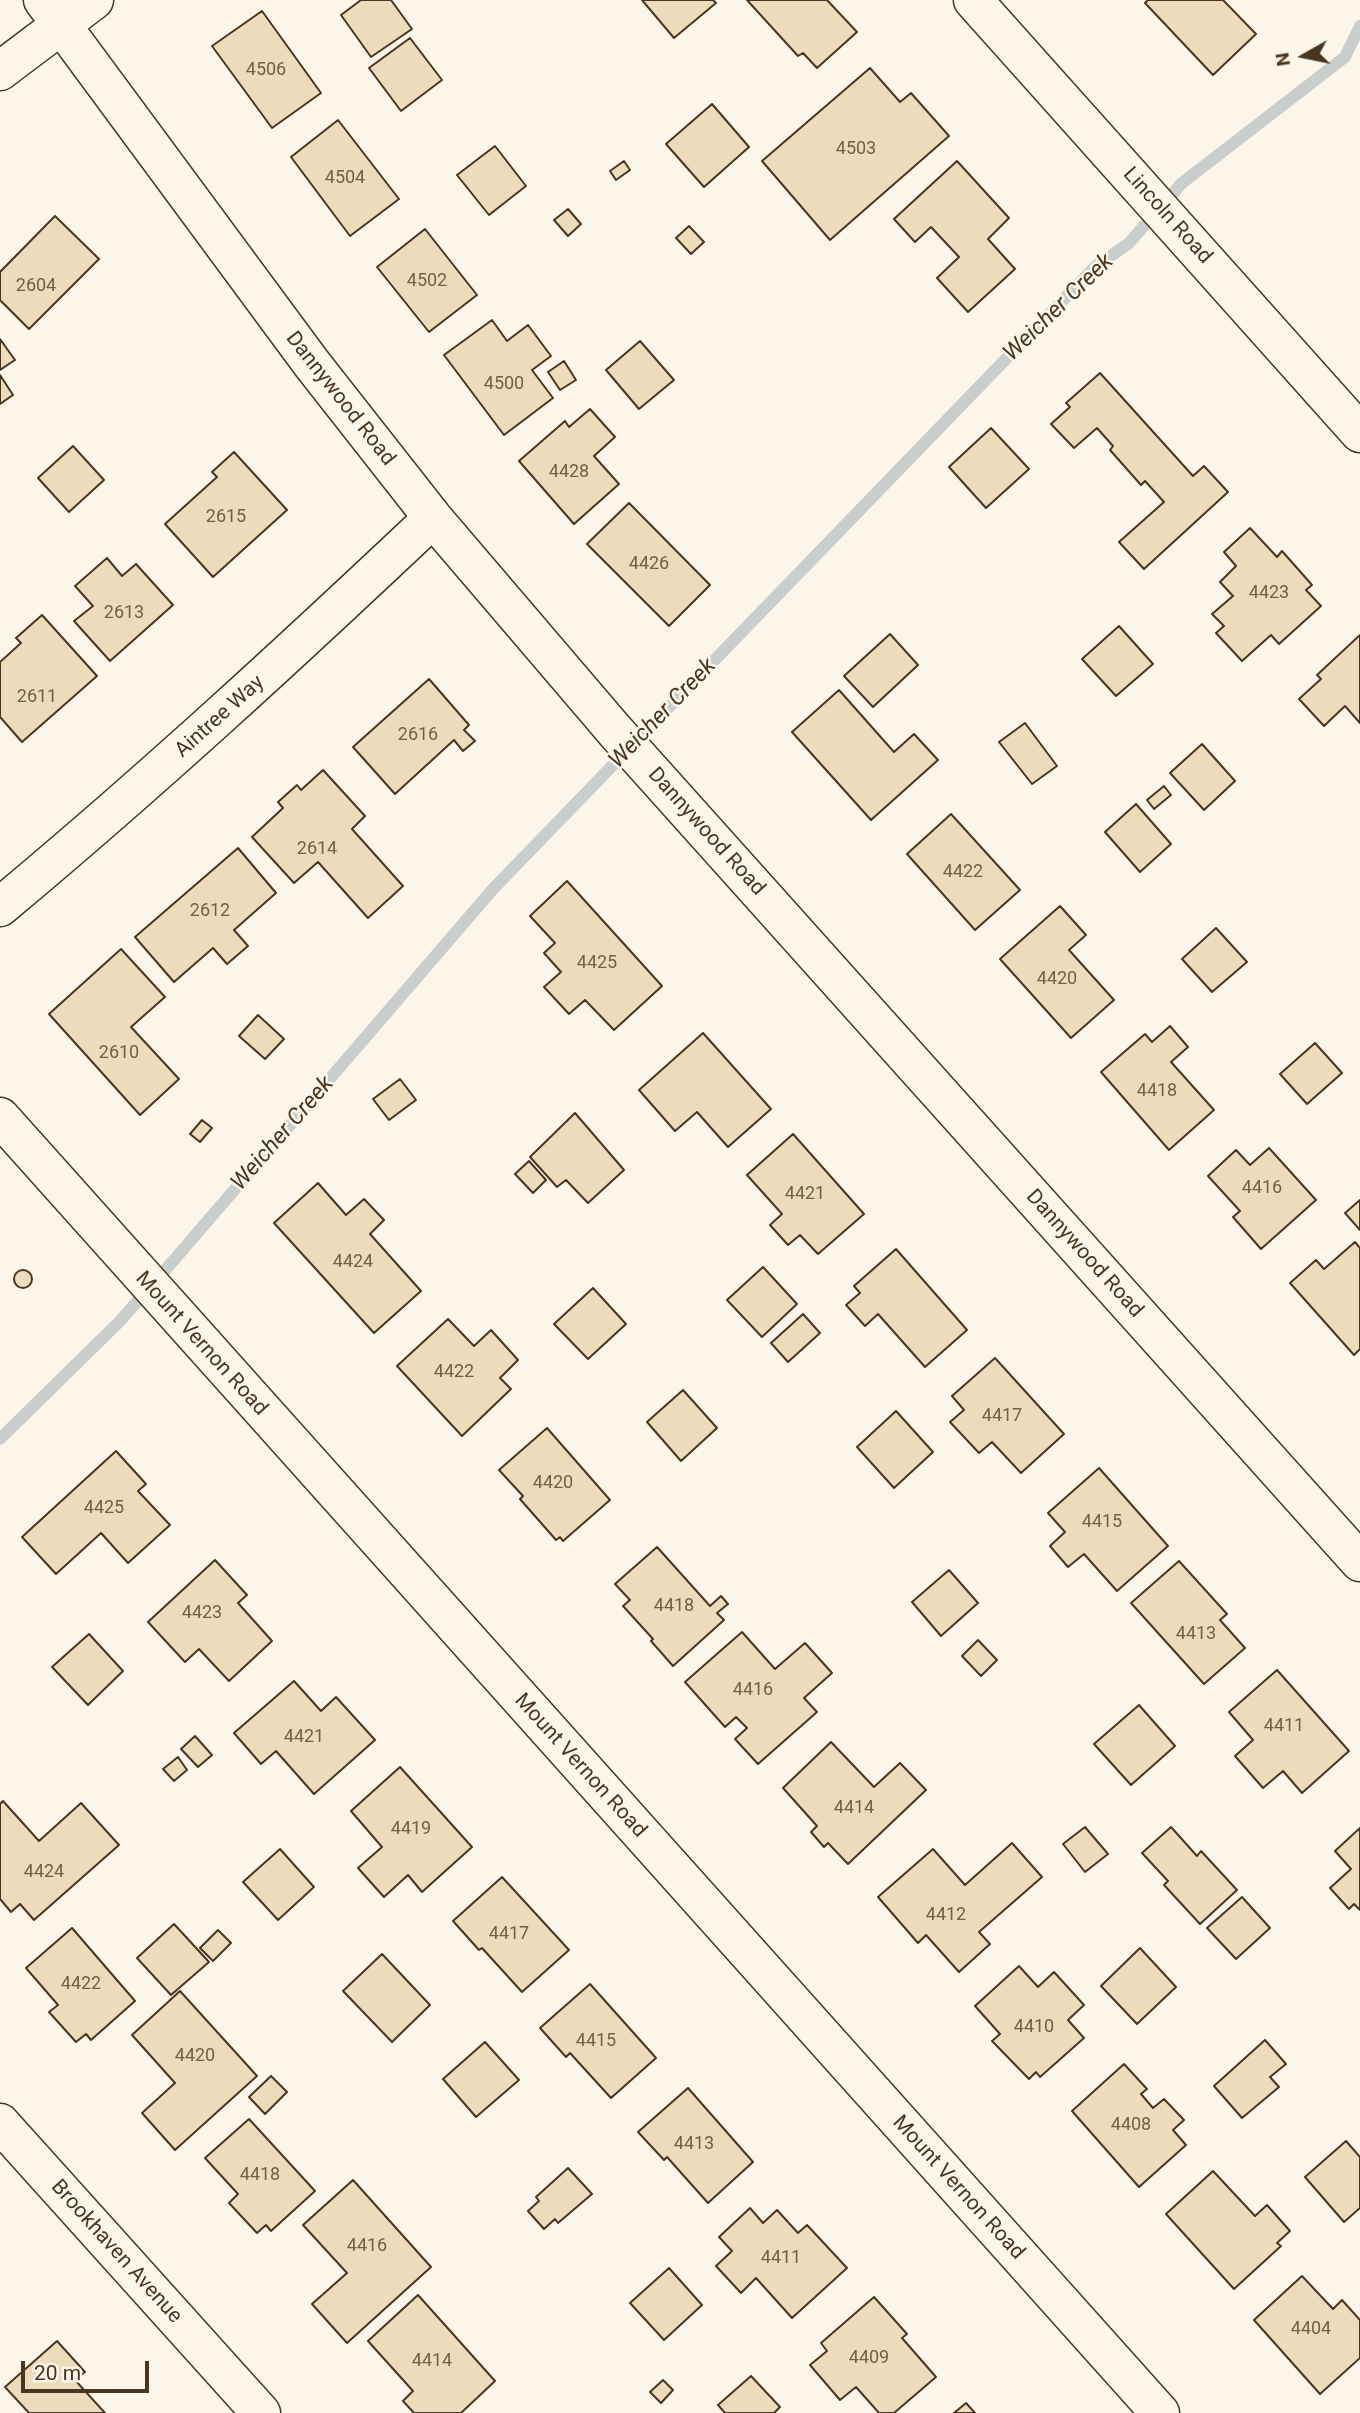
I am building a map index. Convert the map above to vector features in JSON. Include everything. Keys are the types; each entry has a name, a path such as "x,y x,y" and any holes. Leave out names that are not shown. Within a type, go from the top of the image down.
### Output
{"street":[{"path":"0,71 52,12 94,0"},
{"name":"Lincoln Road","path":"973,0 1360,433"},
{"name":"Dannywood Road","path":"52,12 312,364 433,518 615,731 1360,1562"},
{"name":"Aintree Way","path":"0,907 97,826 257,684 433,518"},
{"name":"Mount Vernon Road","path":"0,1117 1160,2413"},
{"name":"Brookhaven Avenue","path":"0,2123 261,2413"}],"building":[{"path":"361,0 391,0 412,29 371,57 341,15"},
{"path":"642,0 713,0 716,3 674,38"},
{"path":"747,0 827,0 857,32 817,68 803,53 798,56"},
{"path":"1148,0 1223,0 1256,34 1213,75 1145,3"},
{"path":"262,11 321,93 272,128 212,46"},
{"path":"410,38 442,80 401,111 369,68"},
{"path":"870,68 900,102 911,93 949,136 830,240 762,161"},
{"path":"712,104 749,147 704,187 666,144"},
{"path":"338,120 399,199 350,236 291,157"},
{"path":"495,146 526,186 489,215 457,175"},
{"path":"624,161 630,170 616,180 610,171"},
{"path":"957,161 1009,218 988,239 1015,269 968,312 937,278 959,257 931,227 915,242 894,219"},
{"path":"568,209 581,224 568,236 554,220"},
{"path":"55,216 99,259 29,329 0,300 0,272"},
{"path":"689,226 704,242 691,254 676,238"},
{"path":"425,229 477,295 429,332 377,267"},
{"path":"492,320 507,341 528,325 551,356 532,370 553,398 504,435 444,355"},
{"path":"0,339 15,360 0,370"},
{"path":"640,341 674,380 639,409 606,370"},
{"path":"564,361 576,380 560,390 548,372"},
{"path":"1100,373 1193,476 1204,466 1228,492 1144,569 1119,542 1164,502 1145,481 1141,485 1110,450 1113,446 1097,428 1074,448 1051,424 1070,407 1066,403"},
{"path":"0,375 13,395 0,404"},
{"path":"590,409 615,437 594,456 619,484 574,524 519,461 565,421 569,427"},
{"path":"991,428 1029,469 986,508 949,467"},
{"path":"73,446 104,480 69,512 38,478"},
{"path":"234,452 287,510 213,577 165,524 217,477 212,472"},
{"path":"629,503 710,585 669,626 587,544"},
{"path":"1250,528 1277,557 1282,551 1312,585 1306,590 1321,606 1279,644 1271,635 1242,661 1216,633 1224,626 1212,614 1233,596 1220,582 1236,566 1224,552"},
{"path":"107,558 122,576 136,564 173,605 110,661 74,621 93,606 75,586"},
{"path":"42,615 97,676 22,742 0,717 0,662 21,643 16,638"},
{"path":"1119,626 1153,664 1116,696 1082,659"},
{"path":"890,634 918,665 873,707 844,676"},
{"path":"1360,635 1360,723 1345,706 1324,726 1299,699 1321,679 1317,675"},
{"path":"429,679 469,725 464,730 475,741 463,751 454,740 395,794 353,747"},
{"path":"839,690 894,752 914,734 938,760 871,820 792,732"},
{"path":"1025,723 1057,766 1032,784 999,742"},
{"path":"1202,744 1235,781 1204,810 1170,773"},
{"path":"323,770 365,816 352,829 403,886 368,918 318,862 294,883 252,837 283,808 278,802 297,785 301,790"},
{"path":"1164,786 1171,795 1154,809 1147,800"},
{"path":"1136,804 1171,844 1140,872 1105,832"},
{"path":"951,814 1020,890 975,930 907,854"},
{"path":"238,848 276,893 234,930 248,946 227,964 213,948 174,982 135,937"},
{"path":"567,881 662,986 614,1030 585,1000 569,1014 544,987 561,972 544,953 555,943 530,916"},
{"path":"1060,906 1086,935 1069,950 1114,1000 1071,1038 1000,959"},
{"path":"1216,928 1247,962 1212,992 1182,959"},
{"path":"121,949 165,997 131,1027 179,1079 140,1115 49,1014"},
{"path":"258,1015 284,1039 265,1059 239,1036"},
{"path":"1170,1026 1188,1047 1171,1062 1214,1110 1169,1150 1101,1072 1145,1034 1152,1042"},
{"path":"703,1033 771,1109 728,1147 697,1112 675,1131 639,1090"},
{"path":"1315,1043 1342,1073 1307,1104 1280,1074"},
{"path":"400,1079 416,1100 389,1120 373,1099"},
{"path":"575,1113 624,1170 588,1203 566,1180 557,1187 530,1157"},
{"path":"202,1120 212,1128 200,1142 190,1134"},
{"path":"793,1134 864,1214 818,1254 800,1235 788,1245 770,1225 782,1214 747,1175"},
{"path":"1269,1148 1316,1200 1261,1249 1233,1217 1240,1211 1208,1176 1236,1150 1250,1165"},
{"path":"529,1161 546,1180 533,1193 515,1174"},
{"path":"318,1183 346,1215 364,1199 384,1220 370,1234 421,1291 374,1333 274,1223"},
{"path":"1360,1200 1360,1230 1345,1213"},
{"path":"1355,1242 1360,1248 1360,1349 1354,1355 1290,1283 1316,1260 1324,1269"},
{"path":"896,1249 967,1330 925,1367 878,1314 865,1326 846,1305 860,1293 854,1286"},
{"path":"763,1267 797,1304 762,1337 727,1300"},
{"path":"23,1270 29,1273 32,1279 29,1285 23,1288 17,1285 14,1279 17,1273"},
{"path":"593,1288 626,1324 588,1359 554,1324"},
{"path":"803,1314 820,1333 788,1362 771,1343"},
{"path":"448,1319 474,1346 491,1330 518,1360 500,1378 511,1389 462,1436 397,1366"},
{"path":"995,1358 1064,1434 1021,1473 992,1442 979,1453 950,1422 964,1410 952,1396"},
{"path":"683,1390 717,1428 681,1461 647,1422"},
{"path":"896,1411 933,1452 894,1488 857,1447"},
{"path":"547,1428 610,1500 563,1541 560,1537 556,1540 520,1499 523,1496 499,1470"},
{"path":"116,1451 146,1484 138,1491 170,1525 128,1563 101,1533 56,1574 22,1537"},
{"path":"1099,1468 1168,1546 1117,1591 1084,1554 1068,1567 1050,1546 1065,1532 1048,1513"},
{"path":"657,1547 710,1606 721,1596 728,1604 717,1613 724,1620 673,1666 623,1606 630,1600 615,1584"},
{"path":"215,1560 247,1595 238,1603 272,1641 229,1681 199,1649 185,1662 148,1622"},
{"path":"1179,1561 1227,1614 1220,1620 1245,1648 1204,1684 1131,1603"},
{"path":"949,1570 978,1603 941,1636 912,1602"},
{"path":"742,1632 775,1669 805,1643 832,1673 804,1698 817,1712 758,1764 735,1739 747,1728 736,1717 725,1727 685,1682"},
{"path":"89,1634 123,1671 88,1705 52,1667"},
{"path":"978,1640 997,1660 981,1676 962,1656"},
{"path":"1277,1670 1349,1751 1302,1793 1283,1771 1263,1788 1235,1756 1253,1740 1229,1712"},
{"path":"294,1681 321,1711 336,1697 375,1740 314,1794 276,1751 261,1764 234,1733"},
{"path":"1139,1705 1175,1746 1131,1785 1094,1744"},
{"path":"195,1736 212,1755 198,1767 181,1749"},
{"path":"831,1742 874,1787 900,1763 926,1790 848,1864 828,1843 824,1847 811,1832 817,1826 783,1788"},
{"path":"178,1757 187,1770 174,1781 163,1769"},
{"path":"400,1767 472,1847 422,1892 408,1875 384,1897 358,1868 382,1847 351,1811"},
{"path":"3,1801 39,1841 81,1803 119,1845 34,1920 20,1904 11,1912 0,1899 0,1804"},
{"path":"1085,1827 1108,1854 1085,1872 1063,1844"},
{"path":"1171,1827 1197,1856 1201,1851 1237,1890 1200,1924 1164,1885 1168,1881 1142,1853"},
{"path":"1360,1828 1360,1910 1354,1904 1349,1909 1330,1888 1351,1869 1335,1851"},
{"path":"1012,1843 1042,1877 979,1932 990,1944 959,1972 926,1935 918,1943 878,1897 933,1849 965,1885"},
{"path":"280,1849 314,1887 278,1920 243,1882"},
{"path":"502,1877 569,1950 522,1992 453,1921"},
{"path":"1242,1897 1270,1928 1236,1959 1207,1928"},
{"path":"174,1924 209,1962 171,1995 137,1958"},
{"path":"72,1928 135,2001 91,2040 86,2034 76,2042 49,2012 58,2005 26,1968"},
{"path":"218,1930 231,1943 213,1961 200,1948"},
{"path":"1140,1948 1176,1987 1137,2024 1101,1986"},
{"path":"382,1954 430,2005 392,2042 343,1991"},
{"path":"1019,1966 1038,1987 1054,1972 1084,2005 1068,2020 1084,2038 1040,2077 1036,2072 1029,2079 992,2041 1000,2034 975,2006"},
{"path":"590,1984 656,2058 611,2098 570,2053 566,2057 540,2028"},
{"path":"180,1991 257,2076 175,2150 142,2113 175,2083 132,2035"},
{"path":"1265,2040 1286,2064 1270,2077 1279,2087 1242,2118 1214,2086"},
{"path":"485,2042 519,2080 476,2117 443,2079"},
{"path":"1124,2064 1147,2089 1141,2094 1153,2108 1164,2099 1184,2120 1173,2130 1186,2145 1139,2187 1072,2111"},
{"path":"271,2076 287,2092 265,2114 249,2097"},
{"path":"688,2088 753,2162 708,2203 667,2157 664,2160 638,2132"},
{"path":"249,2119 315,2191 271,2231 266,2225 257,2233 229,2203 238,2194 205,2158"},
{"path":"1346,2141 1360,2157 1360,2208 1344,2222 1305,2177"},
{"path":"568,2168 592,2194 558,2223 555,2219 544,2229 528,2211 539,2201 536,2197"},
{"path":"1213,2171 1255,2216 1267,2205 1290,2231 1277,2243 1281,2246 1234,2289 1166,2214"},
{"path":"353,2180 431,2267 347,2343 312,2304 347,2273 303,2225"},
{"path":"750,2208 763,2223 777,2210 798,2233 807,2225 847,2268 792,2318 756,2278 741,2293 716,2266 732,2251 719,2237"},
{"path":"669,2268 702,2305 664,2340 630,2303"},
{"path":"1302,2276 1333,2309 1342,2300 1360,2320 1360,2358 1320,2394 1254,2320"},
{"path":"418,2295 495,2381 461,2413 414,2413 403,2401 413,2391 368,2341"},
{"path":"874,2297 907,2334 902,2338 936,2377 894,2413 879,2413 856,2387 840,2400 810,2365 827,2351 821,2343"},
{"path":"57,2341 85,2372 75,2380 105,2413 29,2413 5,2387"},
{"path":"751,2376 780,2407 774,2413 725,2413 718,2405"},
{"path":"663,2380 673,2390 661,2403 650,2392"},
{"path":"966,2403 975,2413 954,2413"}],"waterway":[{"name":"Weicher Creek","path":"0,1439 119,1322 493,889 1095,267 1129,243 1182,183 1345,57 1360,26"}]}
